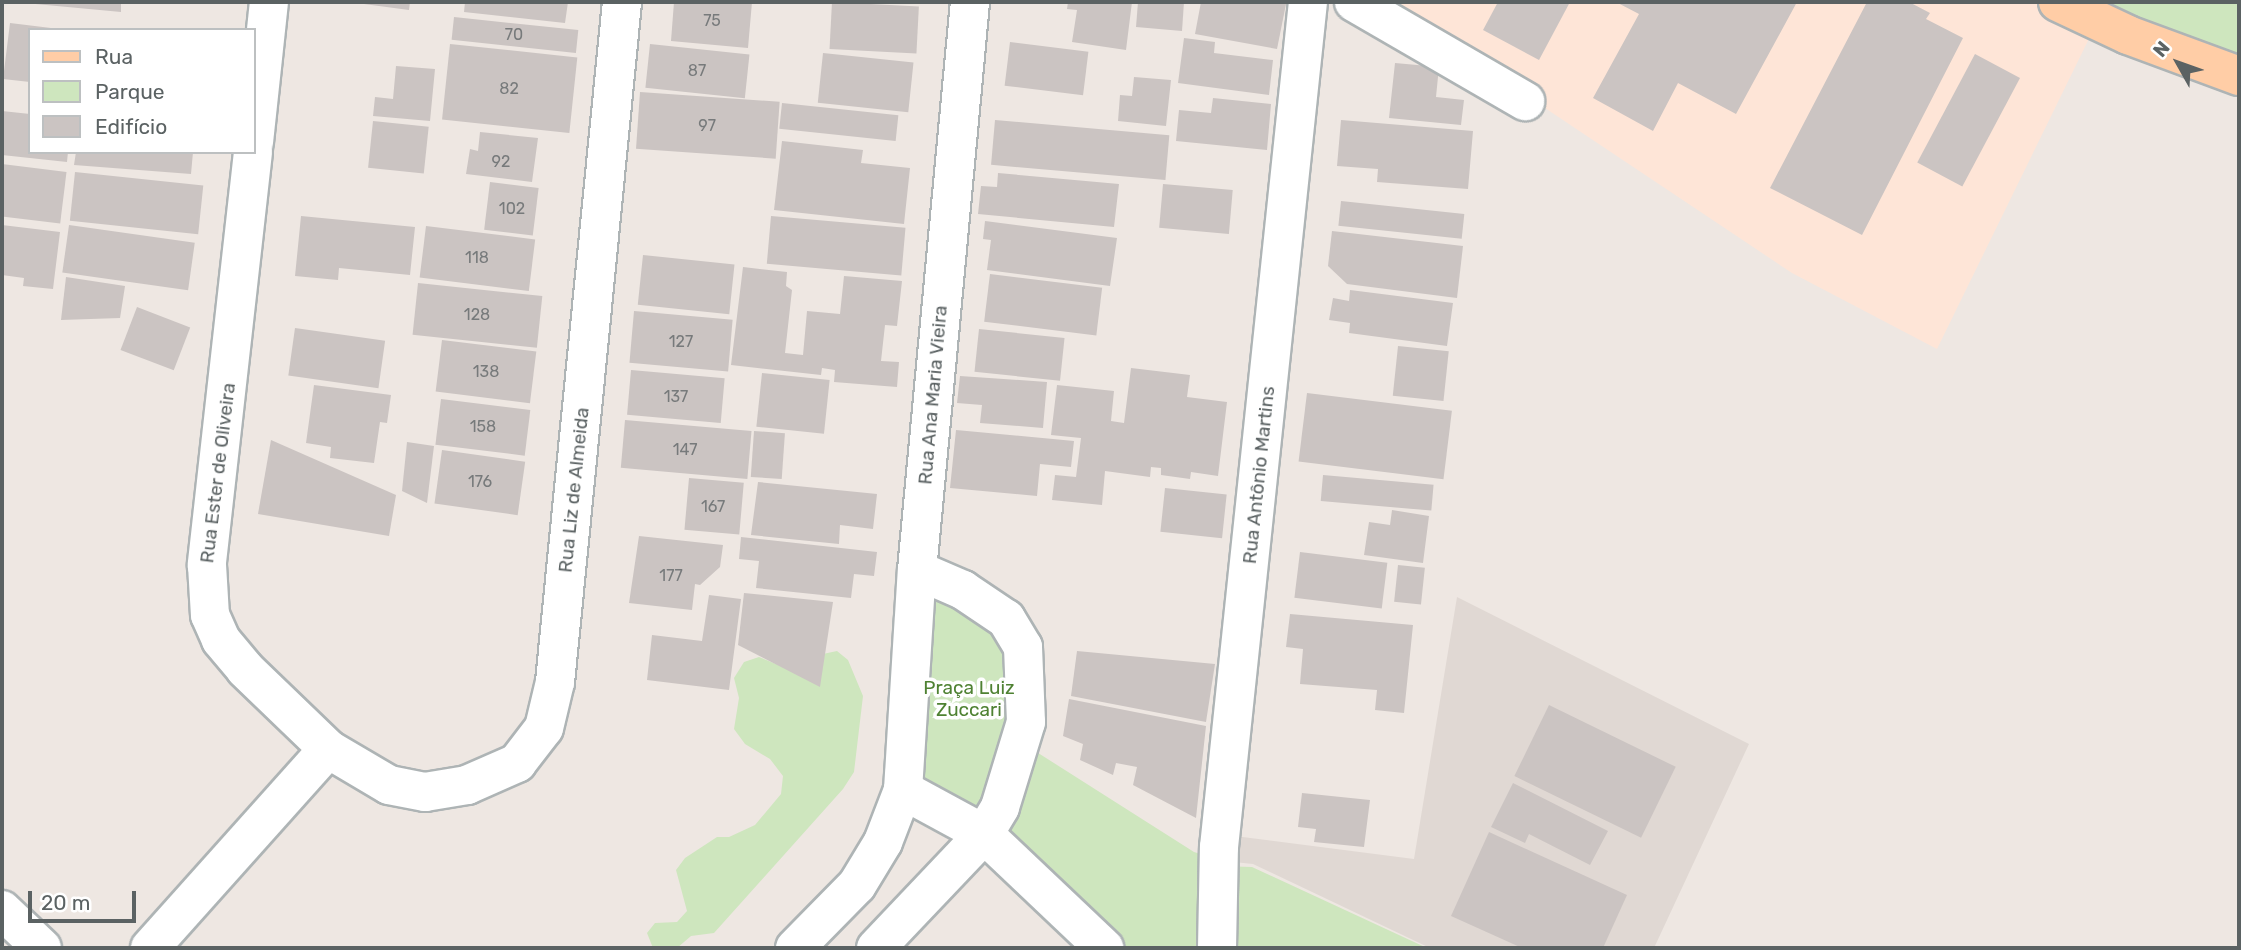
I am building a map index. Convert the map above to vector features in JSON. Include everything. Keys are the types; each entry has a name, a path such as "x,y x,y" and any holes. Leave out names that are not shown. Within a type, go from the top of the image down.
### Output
{"main road":[{"path":"2058,2 2127,34 2239,76"}],"street":[{"path":"256,123 269,2"},
{"name":"Rua Liz de Almeida","path":"328,749 389,785 425,792 467,785 517,763 544,728 555,682 622,2"},
{"name":"Rua Ana Maria Vieira","path":"795,948 857,885 883,842 904,790 917,570 970,2"},
{"name":"Rua Antônio Martins","path":"1217,948 1219,847 1308,2"},
{"path":"1354,2 1525,101"},
{"name":"Rua Ester de Oliveira","path":"253,154 205,590 210,615 222,640 245,669 328,749"},
{"path":"876,948 984,834 1000,807 1026,722 1023,647 1006,619 984,602 917,570"},
{"path":"150,948 328,749"},
{"path":"904,790 984,834 1104,948"},
{"path":"2,910 42,948"}],"shaded area":[{"path":"1365,2 2094,2 2105,6 1937,349 1792,273 1527,96"},
{"path":"1457,597 1749,744 1654,948 1430,948 1253,864 1224,861 1227,835 1414,859"}],"green space":[{"path":"2095,2 2239,2 2239,61"},
{"name":"Praça Luiz Zuccari","path":"925,582 971,604 1021,668 981,822 910,785"},
{"path":"837,651 848,660 863,696 854,772 843,789 714,933 691,936 677,948 653,948 647,933 655,923 677,922 687,911 676,870 685,858 717,837 729,837 755,825 781,794 783,776 770,759 745,744 734,729 739,698 734,678 744,662 759,657 776,664"},
{"path":"1024,744 1194,852 1224,861 1220,866 1252,867 1427,948 1118,948 999,822"}],"building":[{"path":"14,2 121,2 121,12"},
{"path":"349,2 410,2 409,10"},
{"path":"465,2 568,2 565,23 464,12"},
{"path":"674,2 752,2 748,48 671,41"},
{"path":"832,2 919,7 916,53 830,49"},
{"path":"1068,2 1132,2 1126,50 1072,42 1077,10 1067,9"},
{"path":"1138,2 1184,2 1182,31 1136,27"},
{"path":"1201,2 1286,4 1277,49 1195,34"},
{"path":"1498,2 1570,2 1539,60 1483,30"},
{"path":"1616,2 1797,2 1736,114 1678,83 1653,131 1593,98 1639,14"},
{"path":"1867,2 1909,2 1930,13 1926,19 1963,38 1862,235 1770,188"},
{"path":"454,17 578,30 576,53 452,40"},
{"path":"10,23 51,28 28,28 28,82 3,79"},
{"path":"1184,38 1215,42 1214,53 1273,60 1269,95 1178,83"},
{"path":"1010,42 1088,52 1083,95 1005,86"},
{"path":"450,44 577,57 569,133 442,120"},
{"path":"650,44 749,54 745,98 645,88"},
{"path":"823,53 914,63 908,112 818,103"},
{"path":"1975,54 2020,78 1962,187 1917,163"},
{"path":"1395,63 1439,67 1436,97 1464,100 1461,125 1389,118"},
{"path":"396,66 435,69 430,121 373,116 375,97 393,99"},
{"path":"1134,77 1171,80 1166,126 1118,121 1120,95 1132,96"},
{"path":"640,92 780,102 776,159 636,149"},
{"path":"1213,98 1271,104 1267,150 1176,141 1179,110 1211,113"},
{"path":"782,103 898,115 896,141 779,129"},
{"path":"2,111 28,114 28,154 68,154 67,162 2,155"},
{"path":"995,120 1169,135 1165,180 991,165"},
{"path":"1341,120 1473,131 1468,189 1377,182 1378,169 1337,166"},
{"path":"373,121 429,127 424,174 368,168"},
{"path":"480,132 538,138 532,182 466,174 470,149 478,151"},
{"path":"782,141 863,150 861,163 910,168 904,224 774,210"},
{"path":"76,154 193,154 191,174 74,165"},
{"path":"2,164 67,172 60,224 2,216"},
{"path":"75,172 203,185 198,234 70,221"},
{"path":"998,173 1119,184 1114,227 978,214 981,186 997,187"},
{"path":"490,182 539,188 533,236 484,230"},
{"path":"1163,184 1233,190 1229,234 1159,228"},
{"path":"1341,201 1464,214 1462,239 1338,226"},
{"path":"301,216 415,227 410,275 339,268 338,280 295,276"},
{"path":"771,216 905,228 901,276 767,264"},
{"path":"985,221 1117,238 1110,286 987,270 991,240 983,239"},
{"path":"2,225 60,232 53,289 23,286 24,278 2,275"},
{"path":"69,225 195,243 188,290 62,273"},
{"path":"426,226 535,239 529,291 420,278"},
{"path":"1332,231 1463,246 1457,298 1347,284 1328,266"},
{"path":"643,255 734,265 729,314 638,305"},
{"path":"743,267 787,272 786,286 792,290 785,353 803,355 807,311 840,314 844,276 902,281 897,326 885,325 881,361 899,362 897,387 834,382 835,370 822,368 821,375 731,365"},
{"path":"990,274 1102,288 1096,335 984,322"},
{"path":"66,277 125,286 120,318 61,320"},
{"path":"418,283 542,296 537,348 413,335"},
{"path":"1350,290 1453,303 1447,346 1349,333 1350,323 1329,320 1333,298 1349,301"},
{"path":"137,307 190,327 174,370 121,350"},
{"path":"634,311 733,320 728,371 629,363"},
{"path":"295,328 385,341 378,388 288,376"},
{"path":"979,329 1065,338 1060,381 975,372"},
{"path":"442,340 536,352 530,403 436,392"},
{"path":"1398,346 1449,351 1443,401 1393,396"},
{"path":"1131,368 1190,375 1187,397 1227,402 1218,476 1191,472 1190,479 1161,475 1161,468 1151,467 1150,477 1105,471 1102,505 1052,500 1055,475 1076,477 1081,438 1051,435 1057,385 1114,391 1111,421 1124,423"},
{"path":"631,370 725,378 721,423 627,415"},
{"path":"762,373 830,380 824,434 756,427"},
{"path":"960,376 1047,382 1043,428 980,423 982,405 957,403"},
{"path":"314,385 391,395 387,423 380,422 374,463 330,458 331,447 306,443"},
{"path":"1307,393 1452,411 1444,479 1299,461"},
{"path":"441,399 530,410 525,456 435,445"},
{"path":"625,420 752,431 747,479 621,468"},
{"path":"956,430 1074,441 1071,467 1040,464 1037,496 950,488"},
{"path":"754,431 785,433 782,479 751,477"},
{"path":"271,440 396,495 389,536 258,514"},
{"path":"407,442 434,446 427,503 402,491"},
{"path":"442,450 525,462 518,515 434,503"},
{"path":"1323,475 1434,485 1431,511 1321,501"},
{"path":"689,478 744,483 739,535 684,530"},
{"path":"758,482 877,494 873,529 840,525 839,544 751,535"},
{"path":"1165,488 1227,494 1222,538 1160,532"},
{"path":"1392,510 1429,516 1423,563 1364,555 1369,522 1390,525"},
{"path":"639,536 723,545 720,567 700,585 695,584 692,610 629,603"},
{"path":"741,537 877,552 874,576 854,574 851,598 756,588 759,561 739,559"},
{"path":"1300,552 1387,563 1382,608 1294,598"},
{"path":"1398,565 1425,568 1421,605 1394,602"},
{"path":"744,593 833,602 820,687 738,645"},
{"path":"709,595 741,599 729,690 647,680 652,635 702,641"},
{"path":"1290,614 1413,625 1404,713 1375,710 1377,690 1300,684 1303,649 1286,647"},
{"path":"1077,651 1215,664 1206,722 1071,696"},
{"path":"1069,699 1206,726 1196,818 1133,785 1137,767 1116,763 1113,775 1080,760 1083,744 1063,736"},
{"path":"1549,705 1676,767 1641,838 1514,776"},
{"path":"1513,783 1608,831 1590,865 1529,834 1525,843 1491,827"},
{"path":"1302,793 1370,800 1364,847 1314,842 1316,829 1298,827"},
{"path":"1489,832 1627,895 1603,948 1522,948 1451,916"}]}
